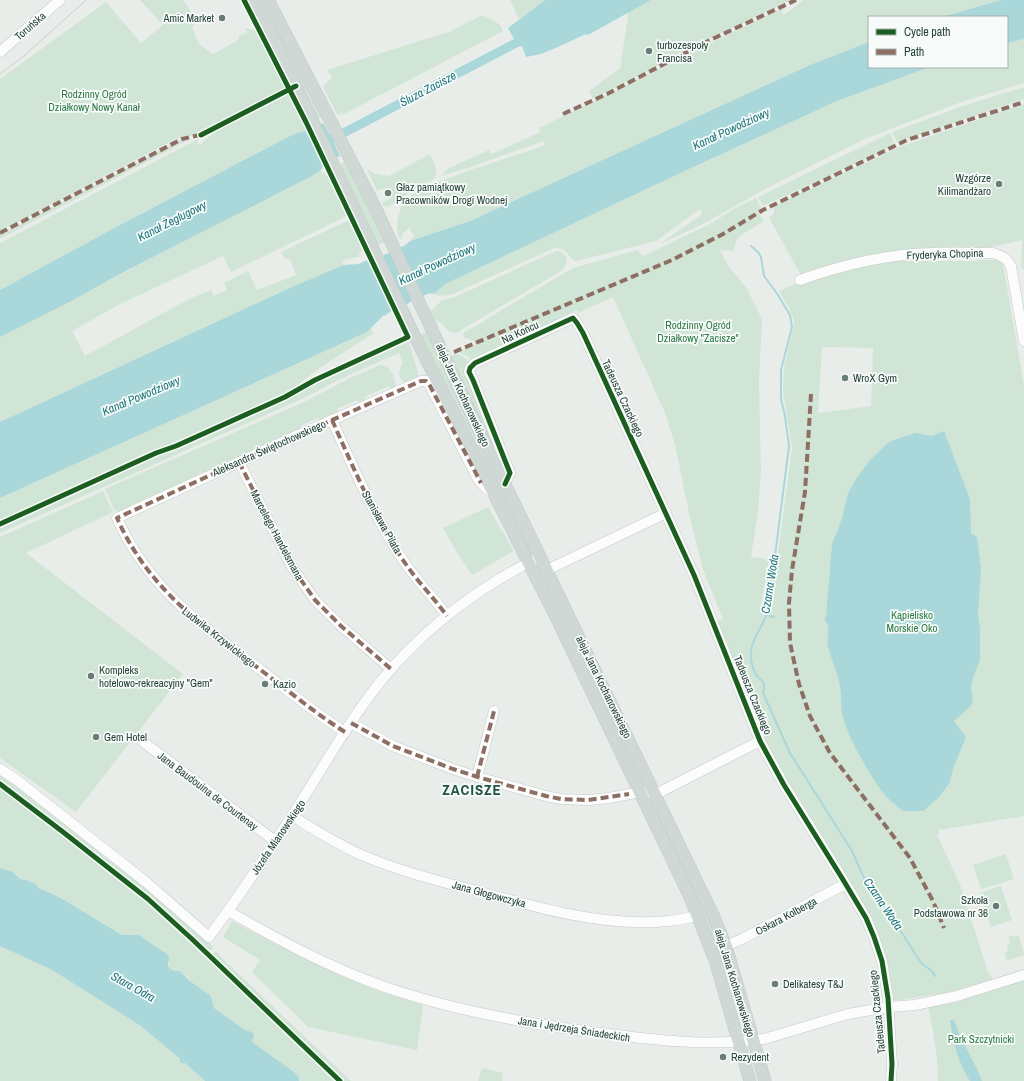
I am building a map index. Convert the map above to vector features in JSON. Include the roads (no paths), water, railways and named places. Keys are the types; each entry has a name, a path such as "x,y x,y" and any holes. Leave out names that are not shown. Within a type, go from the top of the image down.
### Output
{"main road":[{"name":"aleja Jana Kochanowskiego","path":"255,0 407,320 529,563 698,915 715,960 750,1081"},
{"name":"aleja Jana Kochanowskiego","path":"268,0 344,145 394,247 540,557 713,915 726,946 765,1081"}],"street":[{"name":"Toruńska","path":"0,52 60,0"},
{"name":"Fryderyka Chopina","path":"800,280 858,263 890,257 932,253 999,254 1007,260 1011,266 1024,341"},
{"name":"Na Końcu","path":"506,484 510,473 469,372 470,367 475,363 569,320"},
{"name":"Tadeusza Czackiego","path":"569,320 577,323 666,513 698,585 760,741 784,785 866,918 882,961 889,1007 892,1064 891,1081"},
{"name":"aleja Jana Kochanowskiego","path":"421,381 426,381 429,384 480,483 495,495"},
{"name":"Aleksandra Świętochowskiego","path":"117,518 421,381"},
{"name":"Stanisława Pilata","path":"332,420 362,486 386,533 406,566 447,616"},
{"name":"Marcelego Handelsmana","path":"239,462 292,567 315,600 340,626 391,670"},
{"path":"547,570 666,513"},
{"name":"Ludwika Krzywickiego","path":"117,518 132,549 153,578 171,598 198,622 345,732"},
{"name":"Józefa Mianowskiego","path":"0,769 24,786 146,882 209,937 292,816 372,692 391,670 415,644 447,616 487,587 540,557"},
{"path":"478,777 494,711"},
{"path":"351,723 400,749 478,777 560,799 597,799 640,792 654,793 663,791 760,741"},
{"name":"Jana Baudouina de Courtenay","path":"142,741 275,841"},
{"name":"Jana Głogowczyka","path":"292,816 338,844 378,862 435,880 513,901 569,914 636,923 672,921 698,915"},
{"name":"Oskara Kolberga","path":"726,946 744,938 845,884"},
{"name":"Jana i Jędrzeja Śniadeckich","path":"228,911 270,935 341,970 385,987 457,1008 543,1025 636,1038 689,1042 753,1041 773,1037 848,1014 889,1007 915,1005 957,996 1024,974"}],"water":[{"path":"545,0 651,0 588,35 586,34 541,54 526,57 522,46 518,47 334,143 340,156 324,164 321,170 310,177 0,337 0,290 118,226 292,135 323,123 330,135 514,39 508,28"},
{"path":"1001,0 1024,0 1024,39 1008,43 1008,16 945,16"},
{"name":"Kanał Powodziowy","path":"868,42 868,68 927,68 837,101 689,169 445,284 435,293 427,294 386,314 386,316 384,315 367,332 0,498 0,422 294,286 344,265 359,264 367,260 369,262 404,246 410,241 470,221 810,65"},
{"path":"944,431 970,499 971,533 977,537 981,568 978,614 980,628 980,660 972,680 971,688 973,700 971,706 954,721 966,737 953,769 950,782 939,797 923,811 903,811 887,797 873,779 850,736 843,717 841,691 828,646 828,625 824,620 826,617 832,544 842,519 848,493 870,460 889,442 915,433 932,436"},
{"name":"Stara Odra","path":"0,868 13,872 20,879 36,884 39,888 61,898 122,935 139,935 166,953 169,957 168,965 170,969 180,971 190,981 211,996 214,1008 245,1030 252,1032 254,1036 252,1041 294,1072 299,1077 299,1081 205,1081 185,1063 180,1063 180,1059 178,1057 141,1026 52,970 0,946"},
{"path":"950,1020 954,1020 960,1036 982,1081 970,1081 962,1066 953,1037"}],"waterway":[{"name":"Czarna Woda","path":"751,246 761,257 764,276 790,315 792,327 781,370 781,399 789,446 768,611 752,647 751,660 753,669 755,674 764,683 763,693 790,753 852,851 864,878 874,894 890,914 921,963 932,971 935,976"},
{"name":"Czarna Woda","path":"767,615 774,617"}],"tram line":[{"path":"0,74 25,55 86,0"}],"place":[{"name":"Amic Market","path":"222,18"},
{"name":"turbozespoły Francisa","path":"649,51"},
{"name":"Wzgórze Kilimandżaro","path":"999,184"},
{"name":"Głaz pamiątkowy Pracowników Drogi Wodnej","path":"388,193"},
{"name":"WroX Gym","path":"845,378"},
{"name":"Kompleks hotelowo-rekreacyjny \"Gem\"","path":"91,676"},
{"name":"Kazio","path":"265,684"},
{"name":"Gem Hotel","path":"96,737"},
{"name":"Szkoła Podstawowa nr 36","path":"996,906"},
{"name":"Delikatesy T&J","path":"775,984"},
{"name":"Rezydent","path":"723,1057"}],"district":[{"name":"ZACISZE","path":"472,789"}],"water label":[{"name":"Śluza Zacisze","path":"428,89"},
{"name":"Kanał Żeglugowy","path":"172,221"}],"park label":[{"name":"Rodzinny Ogród Działkowy Nowy Kanał","path":"94,100"},
{"name":"Rodzinny Ogród Działkowy \"Zacisze\"","path":"698,331"},
{"name":"Kąpielisko Morskie Oko","path":"912,621"},
{"name":"Park Szczytnicki","path":"981,1039"}]}
